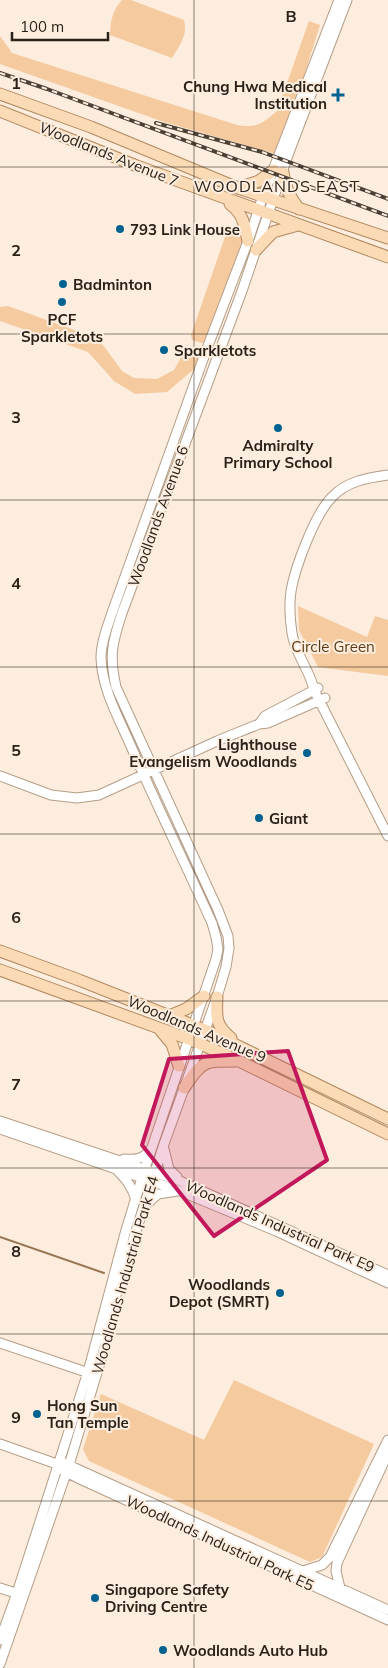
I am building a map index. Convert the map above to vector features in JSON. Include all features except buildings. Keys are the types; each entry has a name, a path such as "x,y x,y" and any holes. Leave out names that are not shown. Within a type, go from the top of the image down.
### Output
{"main road":[{"name":"Woodlands Avenue 7","path":"0,94 92,128 238,188 388,238"},
{"name":"Woodlands Avenue 7","path":"0,111 225,200 388,257"},
{"path":"238,188 259,182 278,171 284,186 299,209"},
{"path":"225,200 238,210 243,217 248,241"},
{"path":"256,250 273,232 298,225"},
{"name":"Woodlands Avenue 9","path":"0,951 200,1028 388,1119"},
{"name":"Woodlands Avenue 9","path":"0,970 195,1041 388,1134"},
{"path":"170,1016 188,1008 204,996"},
{"path":"217,997 216,1019 219,1027 243,1048"},
{"path":"158,1028 172,1044 179,1066"},
{"path":"184,1088 203,1064 210,1061 239,1061"}],"street":[{"name":"Woodlands Avenue 6","path":"200,1028 204,996 216,958 216,936 188,868 111,700 101,657 113,610 248,241 263,212 339,0"},
{"name":"Woodlands Avenue 6","path":"278,171 348,0"},
{"name":"Woodlands Avenue 6","path":"200,1028 217,997 226,967 228,936 155,770 116,687 111,659 112,647 122,613 256,250 263,212"},
{"path":"388,475 357,480 332,496 316,518 291,591 290,612 292,636 298,651 388,836"},
{"path":"259,724 264,716 315,686"},
{"path":"0,776 51,795 78,798 99,796 217,741 259,724 268,723 322,700"},
{"path":"322,700 388,827"},
{"name":"Woodlands Industrial Park E4","path":"92,1374 104,1353 118,1287 184,1088 200,1028"},
{"name":"Woodlands Industrial Park E4","path":"0,1664 55,1489 67,1468 71,1440 92,1374 126,1230 179,1066 195,1041"},
{"name":"Woodlands Industrial Park E9","path":"0,1121 112,1158 144,1173 153,1181 247,1215 388,1276"},
{"name":"Woodlands Industrial Park E9","path":"0,1129 116,1169 144,1173 156,1171 388,1283"},
{"path":"164,1144 169,1169 180,1181"},
{"path":"112,1158 135,1160 146,1156 153,1147"},
{"path":"116,1169 132,1188 136,1200"},
{"path":"144,1209 151,1199 158,1194 180,1191"},
{"path":"1,1343 92,1374"},
{"name":"Woodlands Industrial Park E4","path":"55,1489 57,1463 71,1440"},
{"path":"302,1571 322,1565 330,1557 388,1440"},
{"name":"Woodlands Industrial Park E5","path":"0,1444 57,1463 388,1620"},
{"path":"340,1588 336,1571 337,1563 388,1453"},
{"name":"Woodlands Industrial Park E5","path":"67,1468 388,1610"},
{"path":"0,1588 21,1594"},
{"name":"Woodlands Industrial Park E4","path":"0,1640 21,1594"}],"highlighted area":[{"path":"288,1051 327,1160 214,1236 142,1145 169,1059"}],"green space":[{"path":"122,0 131,0 184,20 184,35 172,58 110,35 116,7"},
{"path":"309,21 320,25 297,98 276,154 164,122 0,64 0,36 12,53 237,125 250,126 263,122 277,111"},
{"path":"226,234 243,238 208,342 205,344 192,340 191,335"},
{"path":"8,306 88,335 103,345 122,371 134,378 157,379 174,370 185,350 195,352 202,359 198,372 193,370 167,392 135,394 114,381 88,352 0,321 0,307"},
{"name":"Circle Green","path":"298,606 367,637 375,616 388,620 388,676 318,667 299,630"},
{"path":"234,1380 374,1444 322,1557 310,1562 89,1461 83,1449 101,1394 204,1440"}],"waterway":[{"path":"0,1237 104,1273"}],"railway":[{"path":"0,73 388,216"},
{"path":"156,123 262,152 388,199"}],"place":[{"name":"Chung Hwa Medical Institution","path":"338,95"},
{"name":"793 Link House","path":"120,229"},
{"name":"Badminton","path":"63,284"},
{"name":"PCF Sparkletots","path":"62,302"},
{"name":"Sparkletots","path":"164,350"},
{"name":"Admiralty Primary School","path":"278,428"},
{"name":"Lighthouse Evangelism Woodlands","path":"307,753"},
{"name":"Giant","path":"259,818"},
{"name":"Woodlands Depot (SMRT)","path":"280,1293"},
{"name":"Hong Sun Tan Temple","path":"37,1414"},
{"name":"Singapore Safety Driving Centre","path":"95,1598"},
{"name":"Woodlands Auto Hub","path":"163,1650"}],"district":[{"name":"WOODLANDS EAST","path":"277,186"}]}
